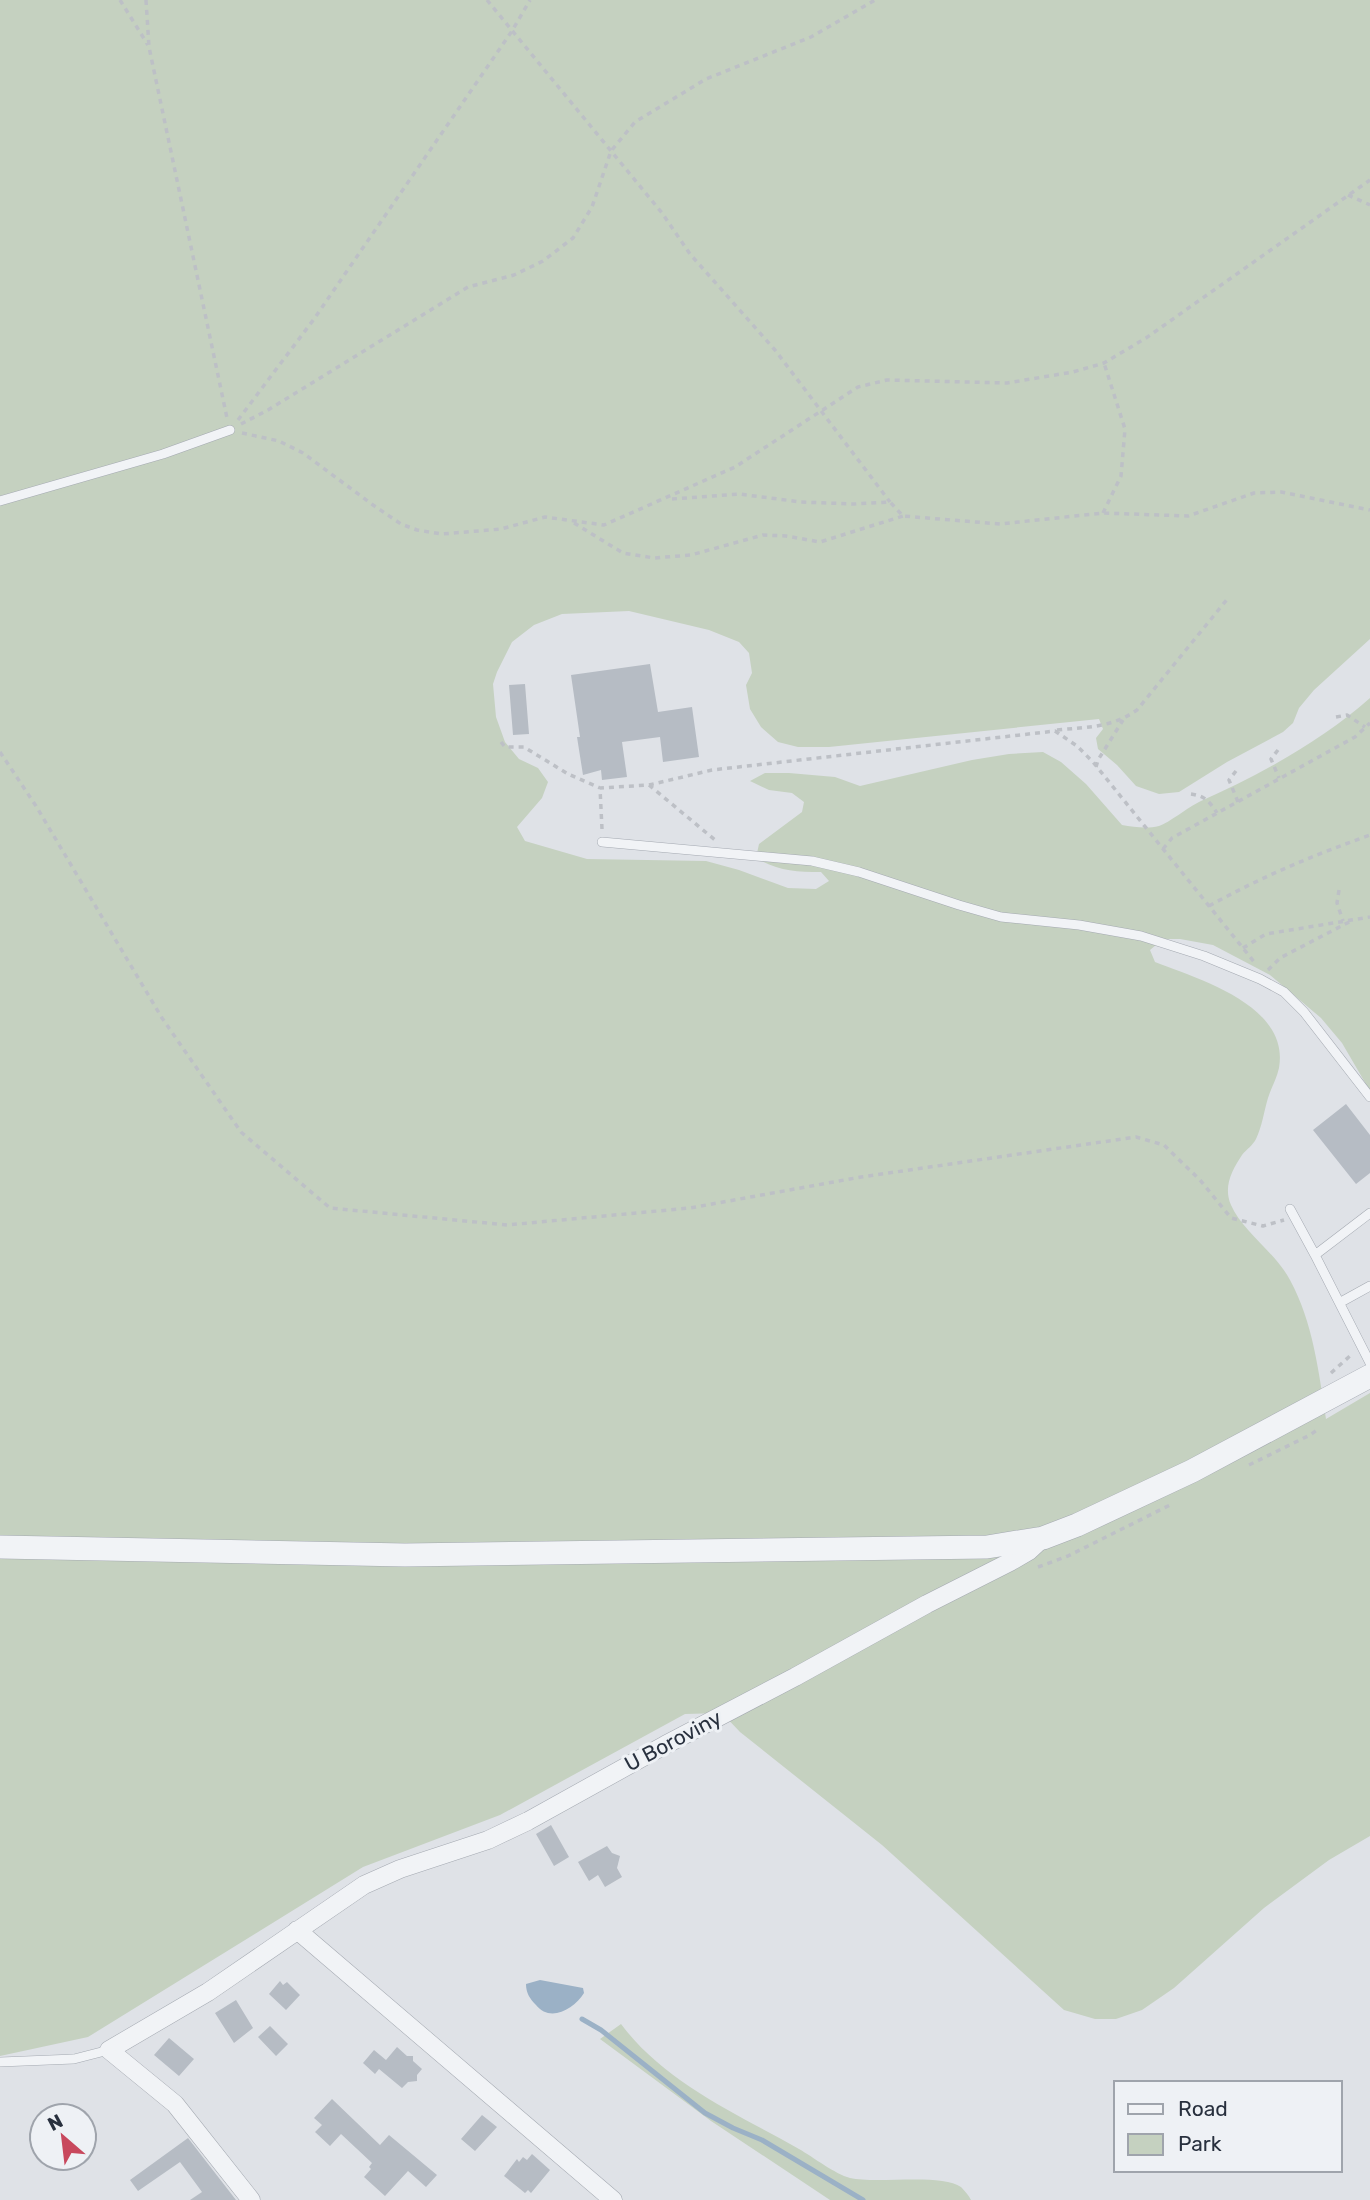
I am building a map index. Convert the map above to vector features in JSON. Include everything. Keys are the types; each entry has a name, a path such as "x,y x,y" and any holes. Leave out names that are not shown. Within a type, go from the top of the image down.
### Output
{"street":[{"path":"0,1547 405,1555 988,1547 1043,1538 1125,1504 1370,1376"},
{"name":"U Boroviny","path":"109,2050 226,1979 364,1885 488,1840 528,1821 927,1604 1010,1562 1029,1551 1043,1538"},
{"path":"298,1930 613,2200"},
{"path":"109,2050 175,2104 251,2200"}],"lane":[{"path":"0,500 163,454 230,430"},
{"path":"602,842 812,862 859,872 1001,917 1079,925 1141,936 1204,956 1284,992 1304,1012 1370,1097"},
{"path":"1292,1213 1341,1302 1370,1363"},
{"path":"1315,1255 1370,1213"},
{"path":"1341,1302 1370,1286"},
{"path":"0,2062 74,2059 109,2050"}],"path":[{"path":"120,0 149,47"},
{"path":"146,0 149,47 230,430"},
{"path":"488,0 662,213 691,254 775,350 903,516"},
{"path":"230,430 314,319 512,31 530,0"},
{"path":"230,430 268,410 468,287 514,275 544,261 573,238 592,207 611,151 635,122 706,79 811,37 875,0"},
{"path":"230,430 279,441 303,453 401,524 418,530 443,534 501,529 545,517 604,525 735,467 858,387 887,380 1007,383 1073,372 1104,363 1146,338 1370,180"},
{"path":"1348,195 1370,205"},
{"path":"1103,513 1121,476 1125,429 1104,363"},
{"path":"571,521 623,553 654,558 691,555 763,535 820,542 903,516 1000,524 1103,513 1188,516 1254,493 1281,492 1370,510"},
{"path":"666,499 739,494 801,502 890,502"},
{"path":"501,742 505,747 524,747 568,774 600,788 649,785 712,770 1109,725 1137,710 1229,597"},
{"path":"1336,717 1347,715 1365,727"},
{"path":"1096,766 1123,719"},
{"path":"1163,849 1172,838 1354,737 1370,723"},
{"path":"1055,730 1096,766 1274,987"},
{"path":"1278,750 1271,759 1279,779"},
{"path":"0,752 36,806 162,1018 241,1132 330,1208 507,1225 690,1208 861,1177 1136,1137 1164,1146 1200,1180 1231,1218 1263,1226 1292,1213"},
{"path":"1236,771 1229,780 1238,802"},
{"path":"649,785 731,854"},
{"path":"600,788 602,842"},
{"path":"1191,794 1202,795 1217,813"},
{"path":"1209,906 1248,884 1312,856 1370,835"},
{"path":"1339,890 1337,903 1343,921"},
{"path":"1243,948 1266,934 1370,917"},
{"path":"1264,974 1280,958 1354,919"}],"green space":[{"path":"0,0 1370,0 1370,639 1314,690 1299,708 1293,723 1283,732 1179,792 1159,794 1136,786 1098,749 1096,738 1103,729 1099,719 829,747 798,747 778,742 761,727 750,709 746,685 752,673 749,653 739,642 709,630 629,611 562,614 534,625 512,642 493,684 496,717 505,742 519,759 538,768 548,782 542,798 517,827 525,841 587,859 706,861 788,888 816,889 829,881 821,872 787,870 756,858 759,844 802,812 804,802 792,793 769,790 750,781 765,773 835,777 860,786 972,760 1043,752 1061,762 1086,784 1122,825 1154,827 1289,756 1331,729 1370,698 1370,1091 1342,1043 1321,1018 1270,975 1213,945 1163,939 1150,950 1155,962 1216,986 1256,1011 1270,1027 1279,1046 1279,1068 1256,1139 1242,1155 1232,1173 1228,1185 1229,1198 1236,1215 1284,1270 1298,1296 1314,1348 1326,1419 1370,1393 1370,1836 1329,1860 1264,1908 1174,1988 1142,2010 1116,2019 1095,2019 1064,2010 882,1845 740,1732 722,1713 685,1714 500,1815 363,1867 88,2037 0,2056"},
{"path":"621,2024 638,2045 680,2080 838,2173 862,2180 952,2183 961,2187 971,2200 830,2200 711,2121 600,2039"}],"water":[{"path":"540,1980 583,1988 584,1993 568,2009 548,2013 534,2003 527,1990 526,1984"}],"building":[{"path":"650,664 658,712 692,707 699,757 663,762 660,737 622,742 627,777 602,780 601,770 583,775 571,675"},
{"path":"525,684 529,734 513,735 509,685"},
{"path":"1346,1104 1370,1135 1370,1173 1356,1184 1313,1130"},
{"path":"551,1825 569,1857 554,1866 536,1834"},
{"path":"607,1846 612,1853 620,1856 617,1868 622,1877 605,1887 598,1875 589,1881 578,1862"},
{"path":"280,1981 283,1985 287,1982 300,1995 286,2010 269,1994"},
{"path":"236,2000 253,2028 234,2043 215,2013"},
{"path":"270,2026 288,2044 276,2056 258,2037"},
{"path":"169,2038 194,2059 179,2076 154,2055"},
{"path":"397,2047 407,2056 413,2056 413,2061 422,2069 417,2075 417,2081 408,2082 402,2088 379,2069 375,2074 363,2063 374,2050 386,2060"},
{"path":"332,2099 380,2145 389,2135 437,2175 426,2187 408,2171 385,2196 364,2177 371,2169 369,2167 372,2163 341,2134 330,2146 315,2132 322,2125 314,2118"},
{"path":"482,2115 497,2127 475,2151 461,2139"},
{"path":"188,2138 236,2200 190,2200 202,2192 180,2162 138,2191 130,2180"},
{"path":"532,2154 550,2170 531,2193 528,2190 525,2193 504,2176 517,2159 519,2162 523,2157 527,2160"}],"waterway":[{"path":"582,2019 601,2030 705,2113 762,2140 863,2200"}]}
